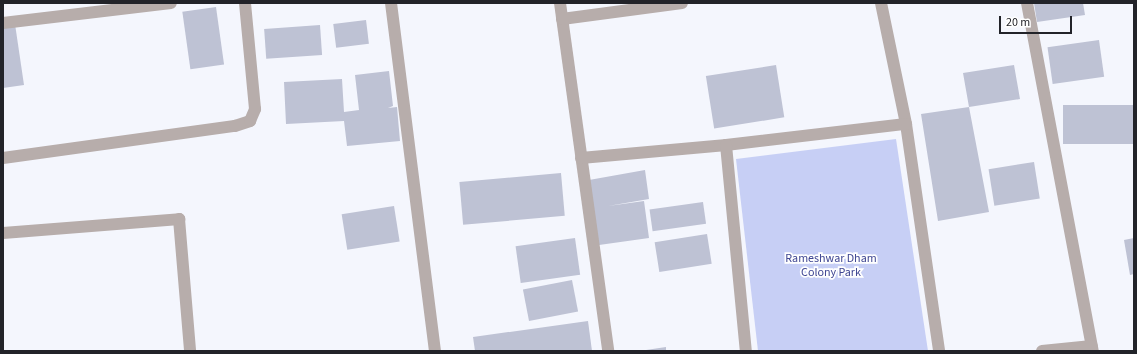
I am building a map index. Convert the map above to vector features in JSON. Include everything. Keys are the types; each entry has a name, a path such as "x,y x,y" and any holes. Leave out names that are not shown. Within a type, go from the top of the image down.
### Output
{"street":[{"path":"3,23 171,3"},
{"path":"3,158 235,126 250,121 255,109 245,3"},
{"path":"391,3 435,351"},
{"path":"560,3 608,351"},
{"path":"562,20 682,3"},
{"path":"881,3 906,124 939,351"},
{"path":"1027,3 1092,349 1042,351"},
{"path":"581,158 726,146 906,124"},
{"path":"726,146 746,351"},
{"path":"3,233 179,219 190,351"}],"green space":[{"name":"Rameshwar Dham Colony Park","path":"896,139 928,351 758,351 736,159"}],"building":[{"path":"1034,3 1083,3 1085,15 1037,22"},
{"path":"216,7 224,64 190,69 182,12"},
{"path":"366,20 369,44 336,48 333,24"},
{"path":"15,24 24,85 3,88 3,26"},
{"path":"320,25 322,55 266,59 264,29"},
{"path":"1099,40 1104,77 1053,84 1048,47"},
{"path":"776,65 784,117 714,128 706,76"},
{"path":"1014,65 1020,99 969,107 963,73"},
{"path":"389,71 393,106 388,108 397,107 400,141 347,146 344,121 286,124 284,82 342,79 344,112 359,110 355,75"},
{"path":"1063,105 1134,105 1134,144 1063,144"},
{"path":"969,107 989,212 938,221 921,114"},
{"path":"1034,162 1040,199 994,206 989,169"},
{"path":"645,170 649,199 608,206 644,201 649,238 599,245 589,180"},
{"path":"561,173 565,216 463,225 459,182"},
{"path":"703,202 706,224 653,231 650,210"},
{"path":"394,206 400,242 347,250 342,214"},
{"path":"707,234 712,264 659,272 655,242"},
{"path":"575,238 580,275 521,283 516,246"},
{"path":"1134,238 1134,274 1130,275 1124,240"},
{"path":"572,280 578,311 529,321 523,290"},
{"path":"588,321 592,351 475,351 473,337"},
{"path":"666,347 666,351 646,350"}]}
